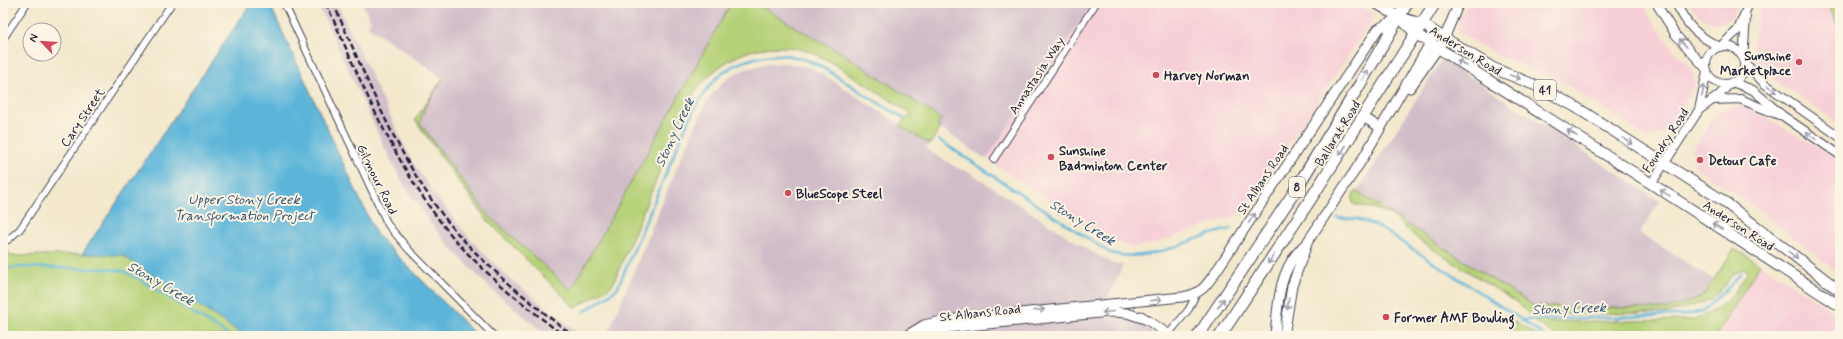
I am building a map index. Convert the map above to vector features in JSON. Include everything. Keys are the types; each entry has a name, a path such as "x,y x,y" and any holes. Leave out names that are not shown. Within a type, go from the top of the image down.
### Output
{"highway":[{"name":"Ballarat Road","path":"1198,336 1297,188 1407,3"},
{"name":"Ballarat Road","path":"1220,336 1364,117 1435,3"}],"main road":[{"name":"41","path":"1376,3 1399,17"},
{"path":"1275,336 1278,295 1284,275 1294,257 1308,241 1348,181 1440,36 1459,3"},
{"name":"Anderson Road","path":"1399,17 1419,29 1440,36 1493,68 1536,86 1562,99 1722,200 1840,291"},
{"name":"St Albans Road","path":"906,336 924,325 1054,313 1196,294 1208,284 1378,29 1399,17"},
{"name":"Anderson Road","path":"1419,29 1434,45 1840,306"},
{"path":"1364,117 1381,128"},
{"path":"1284,336 1294,278 1308,241"},
{"path":"1284,275 1294,278"},
{"name":"St Albans Road","path":"1117,304 1133,309 1169,335"},
{"name":"St Albans Road","path":"1054,313 1114,311 1127,313 1145,319"},
{"name":"St Albans Road","path":"912,336 947,324"}],"street":[{"path":"3,39 27,3"},
{"name":"Cary Street","path":"8,240 20,230 172,3"},
{"name":"Gilmour Road","path":"284,3 388,225 409,250 494,336"},
{"name":"Annastasia Way","path":"994,159 1096,3"},
{"path":"1656,3 1675,34 1707,70 1710,76 1717,82 1725,84 1740,76 1743,69 1748,6"},
{"path":"1676,3 1695,32 1706,40 1721,47 1734,48 1765,84 1840,137"},
{"path":"1707,70 1707,60 1709,54 1721,47 1738,30 1748,6"},
{"name":"Foundry Road","path":"1699,110 1707,70"},
{"path":"1731,82 1752,89 1783,116 1840,154"},
{"name":"Foundry Road","path":"1651,184 1699,110 1713,100 1731,82"},
{"path":"1713,100 1740,99 1758,108 1783,116"},
{"path":"1169,335 1189,308 1196,294"}],"shaded area":[{"path":"317,3 337,3 411,160 436,196 471,240 509,278 582,336 548,336 493,291 449,246 428,220 403,183 389,157"},
{"path":"362,3 731,3 571,290 488,215 419,123 425,107 443,78 368,26 371,21"},
{"path":"756,3 1093,3 986,159 937,126 941,119 839,51 800,30"},
{"path":"1018,3 1356,3 1375,15 1243,213 1152,244 1131,247 1107,239 937,126"},
{"path":"1468,3 1645,3 1649,16 1675,52 1688,65 1693,73 1695,83 1693,91 1667,132 1648,138 1558,79 1501,57 1456,31"},
{"path":"1689,3 1738,3 1732,16 1727,21 1715,24 1699,16"},
{"name":"Sunshine Marketplace","path":"1761,3 1826,3 1840,28 1840,124 1767,75 1759,65 1753,45"},
{"path":"1442,59 1660,201 1640,233 1714,280 1702,297 1666,309 1534,306 1357,192"},
{"path":"785,63 807,67 822,74 930,144 926,149 957,168 969,172 1090,251 1113,263 1123,265 1098,318 1122,317 1139,322 1156,336 607,336 675,172 704,107 712,94 723,82 738,72 763,64"},
{"path":"1729,107 1748,107 1840,160 1840,274 1748,202 1696,168 1692,151 1717,113"},
{"path":"1760,264 1840,316 1840,336 1716,336"}],"green space":[{"name":"Upper Stony Creek Transformation Project","path":"251,3 269,3 376,234 477,336 3,336 3,250 8,251 10,256 82,254"},
{"path":"731,3 756,3 800,30 839,51 941,119 937,126 940,128 930,144 900,126 904,119 906,120 911,114 822,57 810,52 792,48 774,47 756,50 740,55 725,63 711,74 698,88 688,103 613,284 609,288 575,308 487,220 415,120 443,78 425,107 420,123 488,215 571,290"},
{"path":"1826,3 1840,3 1840,28 1838,26"},
{"path":"1356,191 1534,306 1666,309 1702,297 1734,249 1760,264 1716,336 1556,336 1533,320 1546,320 1546,322 1691,320 1710,312 1725,302 1737,289 1748,271 1743,269 1733,274 1724,287 1710,300 1669,313 1546,314 1546,317 1533,316 1527,313 1519,304 1420,241 1391,215 1376,209 1353,204 1353,195"},
{"path":"1510,320 1521,325 1539,336 1511,336"}],"water":[{"name":"Upper Stony Creek Transformation Project","path":"251,3 269,3 376,234 477,336 245,336 122,255 82,254"}],"waterway":[{"name":"Stony Creek","path":"584,312 618,287 689,119 701,97 708,88 715,80 732,67 755,58 771,55 798,57 822,67 905,119"},
{"name":"Stony Creek","path":"939,140 1110,253 1126,256 1156,253 1201,237 1231,229"},
{"name":"Stony Creek","path":"1337,218 1357,219 1377,226 1522,320 1685,315 1703,311 1728,288 1741,273"},
{"name":"Stony Creek","path":"3,269 19,267 110,269 123,271 139,279 230,336"},
{"path":"1522,320 1545,336"}],"railway":[{"path":"326,3 379,121 410,177 428,204 447,230 487,273 564,336"},
{"path":"333,3 391,131 408,163 447,221 470,247 495,271 573,336"}],"place":[{"name":"Sunshine Marketplace","path":"1799,62"},
{"name":"Harvey Norman","path":"1156,75"},
{"name":"Sunshine Badminton Center","path":"1051,157"},
{"name":"Detour Cafe","path":"1700,160"},
{"name":"BlueScope Steel","path":"788,193"},
{"name":"Former AMF Bowling","path":"1386,317"}]}
